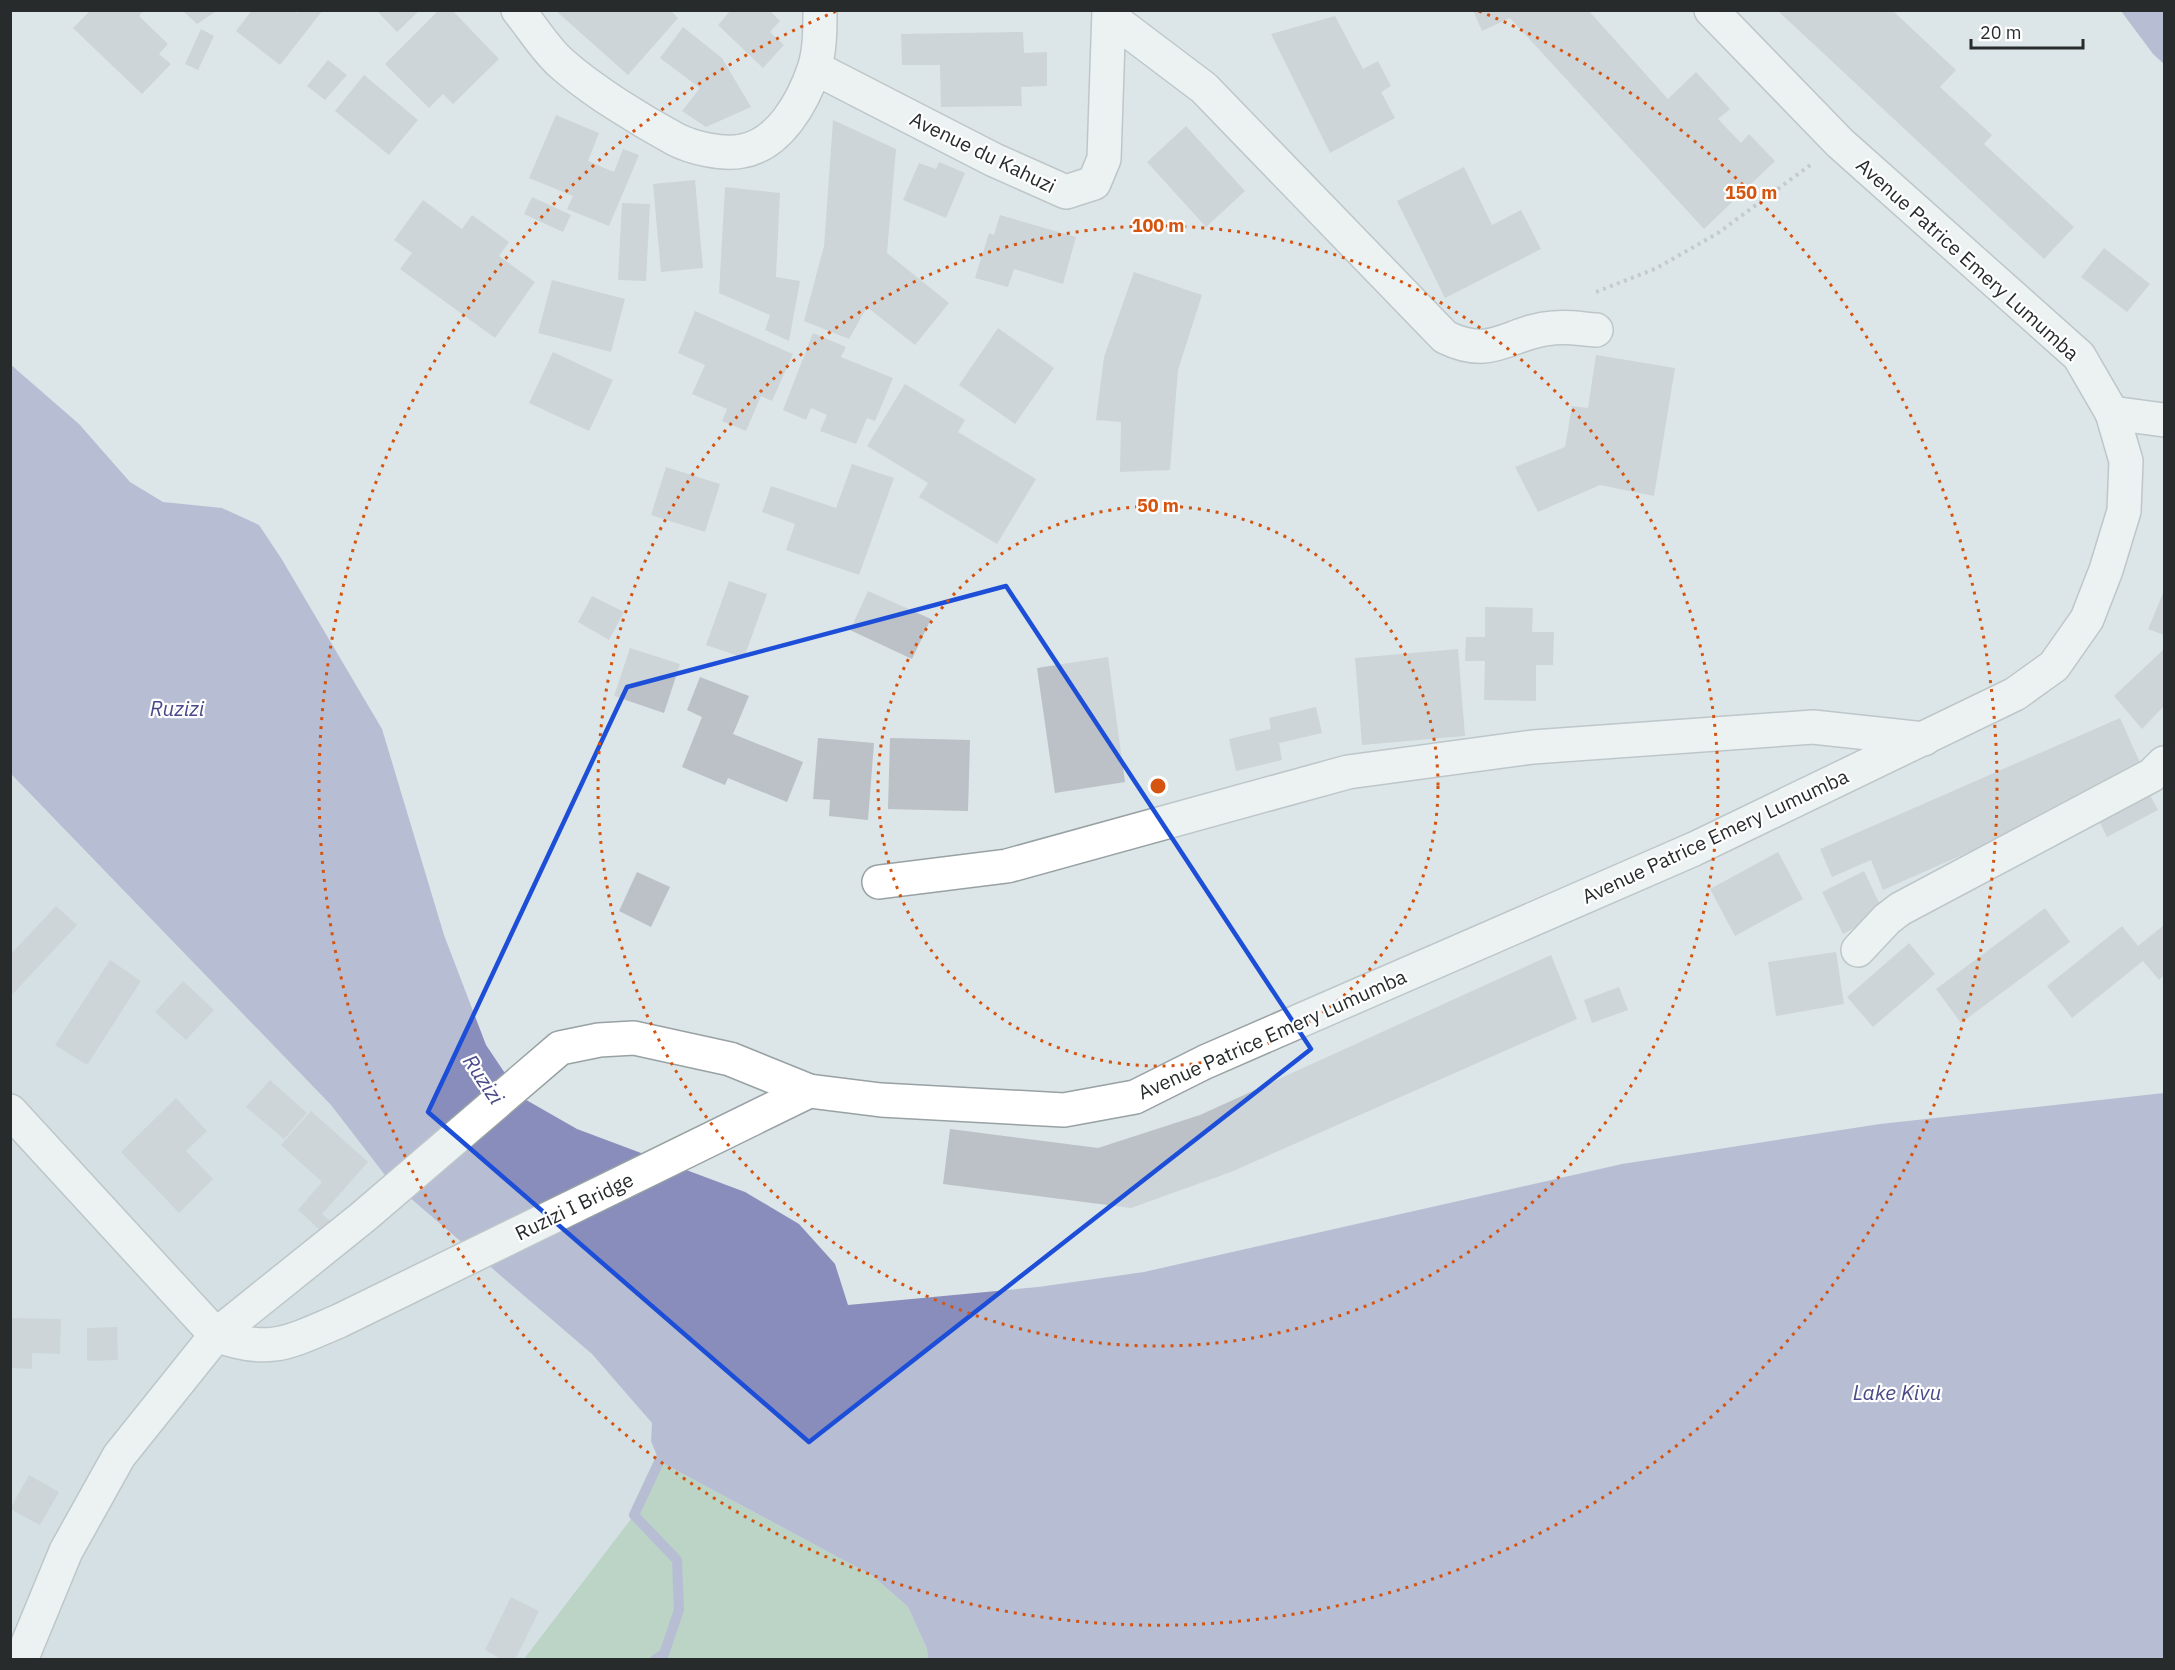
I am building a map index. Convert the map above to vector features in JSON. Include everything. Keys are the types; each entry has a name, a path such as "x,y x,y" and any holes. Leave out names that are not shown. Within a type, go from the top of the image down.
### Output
{"street":[{"path":"518,10 561,63 625,109 676,140 699,147 743,151 770,138 785,124 798,104 815,68 820,10"},
{"name":"Avenue Patrice Emery Lumumba","path":"216,1335 363,1217 560,1048 599,1040 634,1038 730,1059 809,1091 881,1100 1064,1110 1135,1096 1205,1062 1694,849 2014,694 2054,666 2087,619 2106,570 2124,511 2126,461 2112,413 2079,356 1840,143 1711,10"},
{"path":"1110,14 1204,88 1445,337 1475,348 1499,344 1553,328 1596,330"},
{"name":"Avenue du Kahuzi","path":"815,68 994,160 1066,192 1094,183 1104,159 1110,14"},
{"path":"2112,413 2164,420"},
{"path":"879,882 1007,866 1348,772 1510,750 1813,728 1924,739"},
{"path":"1858,950 1887,919 1900,909 2152,775 2164,763"},
{"name":"Ruzizi I Bridge","path":"216,1335 239,1344 260,1347 288,1342 339,1321 809,1091"},
{"path":"10,1112 216,1335 119,1456 66,1551 21,1659"}],"path":[{"path":"1594,293 1657,268 1718,233 1840,143"}],"highlighted area":[{"path":"1006,586 1311,1049 809,1442 428,1112 627,687"}],"shaded area":[{"path":"10,774 331,1105 388,1179 592,1354 652,1423 651,1441 659,1461 634,1515 523,1659 11,1659"}],"green space":[{"path":"659,1461 873,1576 908,1607 927,1649 928,1659 523,1660 634,1515"}],"water":[{"path":"2121,11 2164,11 2164,64 2153,54"},
{"name":"Lake Kivu","path":"10,364 79,424 130,482 163,502 222,508 259,525 281,558 382,729 444,935 486,1045 521,1097 577,1129 745,1192 799,1224 835,1264 848,1305 1038,1287 1144,1272 1622,1164 1880,1124 2164,1093 2164,1659 928,1659 927,1649 908,1607 873,1576 659,1461 651,1441 652,1423 592,1354 388,1179 331,1105 11,774"}],"building":[{"path":"91,10 144,10 139,16 168,44 159,54 171,64 142,94 73,28"},
{"path":"182,10 218,10 197,24"},
{"path":"252,10 293,10 297,13 299,10 323,10 280,65 236,31"},
{"path":"376,10 420,10 397,32"},
{"path":"439,10 452,10 499,59 453,104 443,94 429,108 385,64"},
{"path":"555,10 670,10 678,18 628,75"},
{"path":"731,10 769,10 780,21 770,32 784,45 763,68 718,25"},
{"path":"1473,10 1588,10 1668,99 1696,72 1730,109 1718,119 1741,143 1749,134 1775,161 1704,229 1510,18 1482,31"},
{"path":"1777,10 1892,10 1956,70 1940,87 1992,135 1984,144 2074,227 2044,259"},
{"path":"1335,16 1363,69 1378,61 1391,86 1381,92 1395,118 1330,153 1271,34"},
{"path":"683,27 722,58 751,107 706,127 682,111 700,88 660,58"},
{"path":"201,29 214,36 198,70 185,64"},
{"path":"1023,32 1024,53 1047,52 1047,86 1021,87 1022,106 941,107 940,65 902,65 901,34"},
{"path":"328,60 347,75 325,100 307,86"},
{"path":"364,75 418,120 389,155 335,111"},
{"path":"556,115 599,133 588,161 614,172 623,149 639,155 609,226 567,209 573,196 529,178"},
{"path":"833,120 896,149 887,253 949,303 915,345 867,307 849,339 804,321 824,246"},
{"path":"1186,126 1245,191 1206,227 1147,162"},
{"path":"939,162 965,173 946,218 903,200 919,163 936,169"},
{"path":"1464,167 1492,225 1521,210 1541,249 1445,298 1397,201"},
{"path":"695,180 703,268 661,272 653,184"},
{"path":"725,187 780,193 776,277 800,281 789,341 765,330 770,315 719,293"},
{"path":"532,197 571,215 563,232 524,214"},
{"path":"423,200 462,229 472,215 509,242 499,256 535,282 495,338 400,269 412,253 394,240"},
{"path":"622,203 650,204 646,281 618,280"},
{"path":"1000,215 1076,237 1063,284 1014,269 1008,287 975,278 989,233 994,235"},
{"path":"2104,248 2150,284 2127,312 2081,277"},
{"path":"1134,272 1202,295 1178,370 1170,470 1120,472 1121,422 1096,420 1104,357"},
{"path":"552,280 625,299 611,352 538,333"},
{"path":"695,311 793,354 772,401 761,396 746,431 722,421 727,409 692,394 705,365 678,353"},
{"path":"998,328 1054,368 1015,424 959,385"},
{"path":"813,333 846,347 841,357 893,378 875,421 867,418 856,444 820,431 827,415 811,408 806,420 783,410"},
{"path":"553,352 613,380 589,431 529,403"},
{"path":"1596,355 1675,368 1654,496 1600,485 1538,512 1515,467 1565,447 1572,406 1588,408"},
{"path":"905,384 965,420 958,432 1036,479 997,544 919,497 928,483 867,446"},
{"path":"852,464 894,478 859,575 786,550 795,524 762,512 771,486 836,508"},
{"path":"666,467 720,484 705,532 651,515"},
{"path":"729,581 767,594 744,658 706,645"},
{"path":"868,591 931,619 912,659 850,630"},
{"path":"2164,591 2164,635 2148,629"},
{"path":"592,596 624,612 609,640 578,622"},
{"path":"1485,607 1533,608 1532,632 1554,632 1553,665 1536,665 1536,701 1484,700 1485,661 1465,661 1466,637 1485,637"},
{"path":"630,648 680,664 664,713 614,696"},
{"path":"1458,649 1465,736 1362,745 1355,658"},
{"path":"2164,649 2164,706 2142,729 2114,696"},
{"path":"1108,657 1125,782 1055,793 1037,668"},
{"path":"700,677 749,696 733,734 803,762 787,802 728,778 725,785 682,767 702,717 687,710"},
{"path":"1316,707 1322,733 1279,743 1282,760 1236,771 1229,739 1271,729 1269,718"},
{"path":"2120,718 2145,774 1883,890 1871,860 1832,877 1820,849"},
{"path":"818,738 874,743 868,820 829,816 830,800 813,799"},
{"path":"890,738 970,740 968,811 888,809"},
{"path":"2143,782 2158,810 2107,837 2093,808"},
{"path":"1778,852 1803,899 1735,936 1710,889"},
{"path":"1864,871 1884,913 1843,934 1822,892"},
{"path":"637,872 670,887 651,927 619,911"},
{"path":"56,906 77,925 10,997 10,955"},
{"path":"2045,908 2070,942 1961,1023 1936,989"},
{"path":"2164,925 2164,975 2159,980 2143,961 2072,1018 2047,986 2122,926 2138,946"},
{"path":"1909,943 1935,974 1873,1027 1847,997"},
{"path":"1836,952 1844,1004 1776,1016 1768,962"},
{"path":"1551,955 1577,1019 1231,1172 1131,1208 943,1184 950,1129 1098,1148 1200,1115"},
{"path":"110,960 141,981 87,1065 55,1045"},
{"path":"183,981 214,1010 186,1040 155,1012"},
{"path":"1619,987 1628,1010 1592,1023 1584,1000"},
{"path":"270,1080 307,1113 284,1139 246,1107"},
{"path":"176,1098 207,1131 186,1151 213,1179 179,1213 121,1152"},
{"path":"311,1111 368,1162 322,1214 330,1221 321,1231 298,1210 322,1182 281,1145"},
{"path":"10,1318 61,1319 60,1354 32,1353 32,1369 10,1368"},
{"path":"117,1327 118,1360 87,1361 87,1328"},
{"path":"29,1475 59,1492 40,1525 10,1509"},
{"path":"511,1597 539,1611 515,1660 503,1660 485,1650"}],"waterway":[{"path":"655,1660 664,1654 679,1610 677,1560 634,1515 665,1449"}],"water label":[{"name":"Ruzizi","path":"177,708"},
{"name":"Ruzizi","path":"484,1079"}]}
